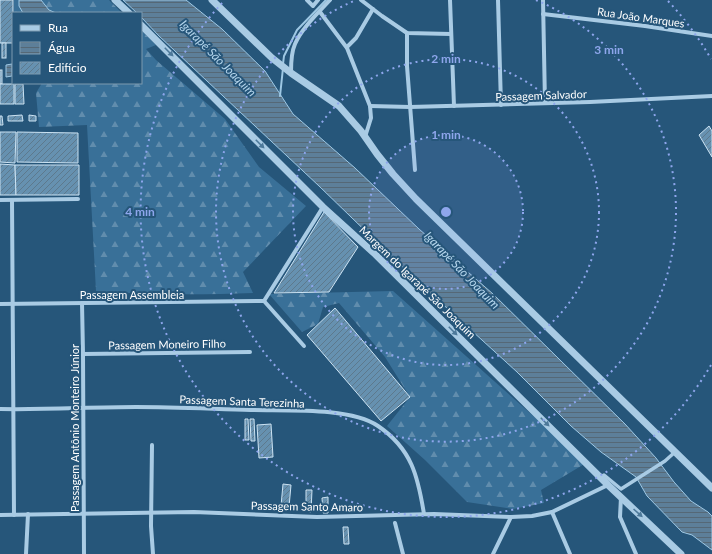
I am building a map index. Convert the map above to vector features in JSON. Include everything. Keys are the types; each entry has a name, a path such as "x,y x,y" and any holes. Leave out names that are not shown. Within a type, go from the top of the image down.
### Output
{"street":[{"path":"115,0 128,12"},
{"path":"212,0 252,40 291,73 331,99 339,106 365,136 393,174 416,199 712,488"},
{"path":"307,0 313,6 318,0"},
{"path":"291,73 291,57 294,45 302,33 330,0"},
{"path":"361,0 407,33 451,34"},
{"path":"450,0 454,106"},
{"path":"498,0 501,105"},
{"path":"543,0 545,103"},
{"path":"347,47 356,38 373,9"},
{"path":"320,12 347,47 370,106 370,125 365,136"},
{"name":"Rua João Marques","path":"543,14 645,26 712,36"},
{"name":"Margem do Igarapé São Joaquim","path":"142,26 323,207 375,254 608,485 681,554"},
{"path":"407,33 407,66 415,170"},
{"name":"Passagem Salvador","path":"370,106 410,107 501,105 712,96"},
{"path":"0,200 78,199"},
{"path":"12,200 14,515"},
{"path":"304,346 264,301 323,207"},
{"name":"Passagem Assembleia","path":"0,304 264,301"},
{"name":"Passagem Antônio Monteiro Júnior","path":"82,303 84,554"},
{"name":"Passagem Moneiro Filho","path":"83,354 250,352"},
{"name":"Passagem Santa Terezinha","path":"0,409 141,407 316,412 362,418 378,426 398,444 407,455 420,486 424,514"},
{"path":"152,445 151,513 153,554"},
{"path":"600,477 604,475 620,489 665,461 675,452"},
{"name":"Passagem Santo Amaro","path":"0,515 201,512 317,517 424,514 511,517 532,516 552,512 608,485"},
{"path":"621,496 620,517 636,554"},
{"path":"552,512 570,554"},
{"path":"26,554 28,514"},
{"path":"493,554 511,517"},
{"path":"395,522 403,554"}],"green space":[{"path":"14,0 19,0 19,6 26,0 109,0 121,12 14,12"},
{"path":"142,31 156,45 146,49 156,60 225,119 259,167 306,206 243,272 253,293 174,294 96,291 87,125 39,127 36,93 41,84 142,84"},
{"path":"393,291 586,463 541,490 544,503 513,509 467,502 425,460 387,426 410,397 385,357 339,303 323,307 318,324 302,332 269,294"}],"water":[{"path":"19,0 41,0 49,10 54,12 22,12 19,6"},
{"name":"Igarapé São Joaquim","path":"123,0 186,0 222,29 265,71 293,114 355,168 419,229 493,294 625,424 656,458 691,501 712,516 712,550 692,535 682,532 647,496 636,477 601,452 571,426 517,372 414,278 319,186 159,36 142,18 142,12 136,12"},
{"path":"12,64 12,76 6,77 6,65"}],"building":[{"path":"0,0 13,0 12,43 0,43"},
{"path":"2,43 6,43 6,58 2,58"},
{"path":"0,70 2,70 2,84 0,84"},
{"path":"0,84 14,84 14,104 0,104"},
{"path":"15,84 23,84 24,104 15,104"},
{"path":"22,115 23,121 8,121 8,116"},
{"path":"29,115 36,116 36,121 29,121"},
{"path":"0,116 2,116 3,125 0,125"},
{"path":"709,126 712,131 712,157 699,135"},
{"path":"0,132 16,132 15,163 0,162"},
{"path":"17,132 78,133 78,163 17,162"},
{"path":"0,164 15,165 16,195 0,195"},
{"path":"15,165 79,165 79,195 16,195"},
{"path":"324,212 358,247 329,292 274,293"},
{"path":"335,308 410,397 381,421 307,335"},
{"path":"245,419 248,419 249,440 245,440"},
{"path":"250,419 254,419 255,441 251,441"},
{"path":"271,424 273,457 259,458 257,425"},
{"path":"283,484 291,485 289,507 281,506"},
{"path":"306,490 312,490 311,512 306,511"},
{"path":"328,497 328,513 323,513 322,498"},
{"path":"343,527 348,527 349,544 344,544"}],"waterway":[{"path":"283,64 284,56 297,30 326,0"},
{"path":"280,96 283,68"}]}
